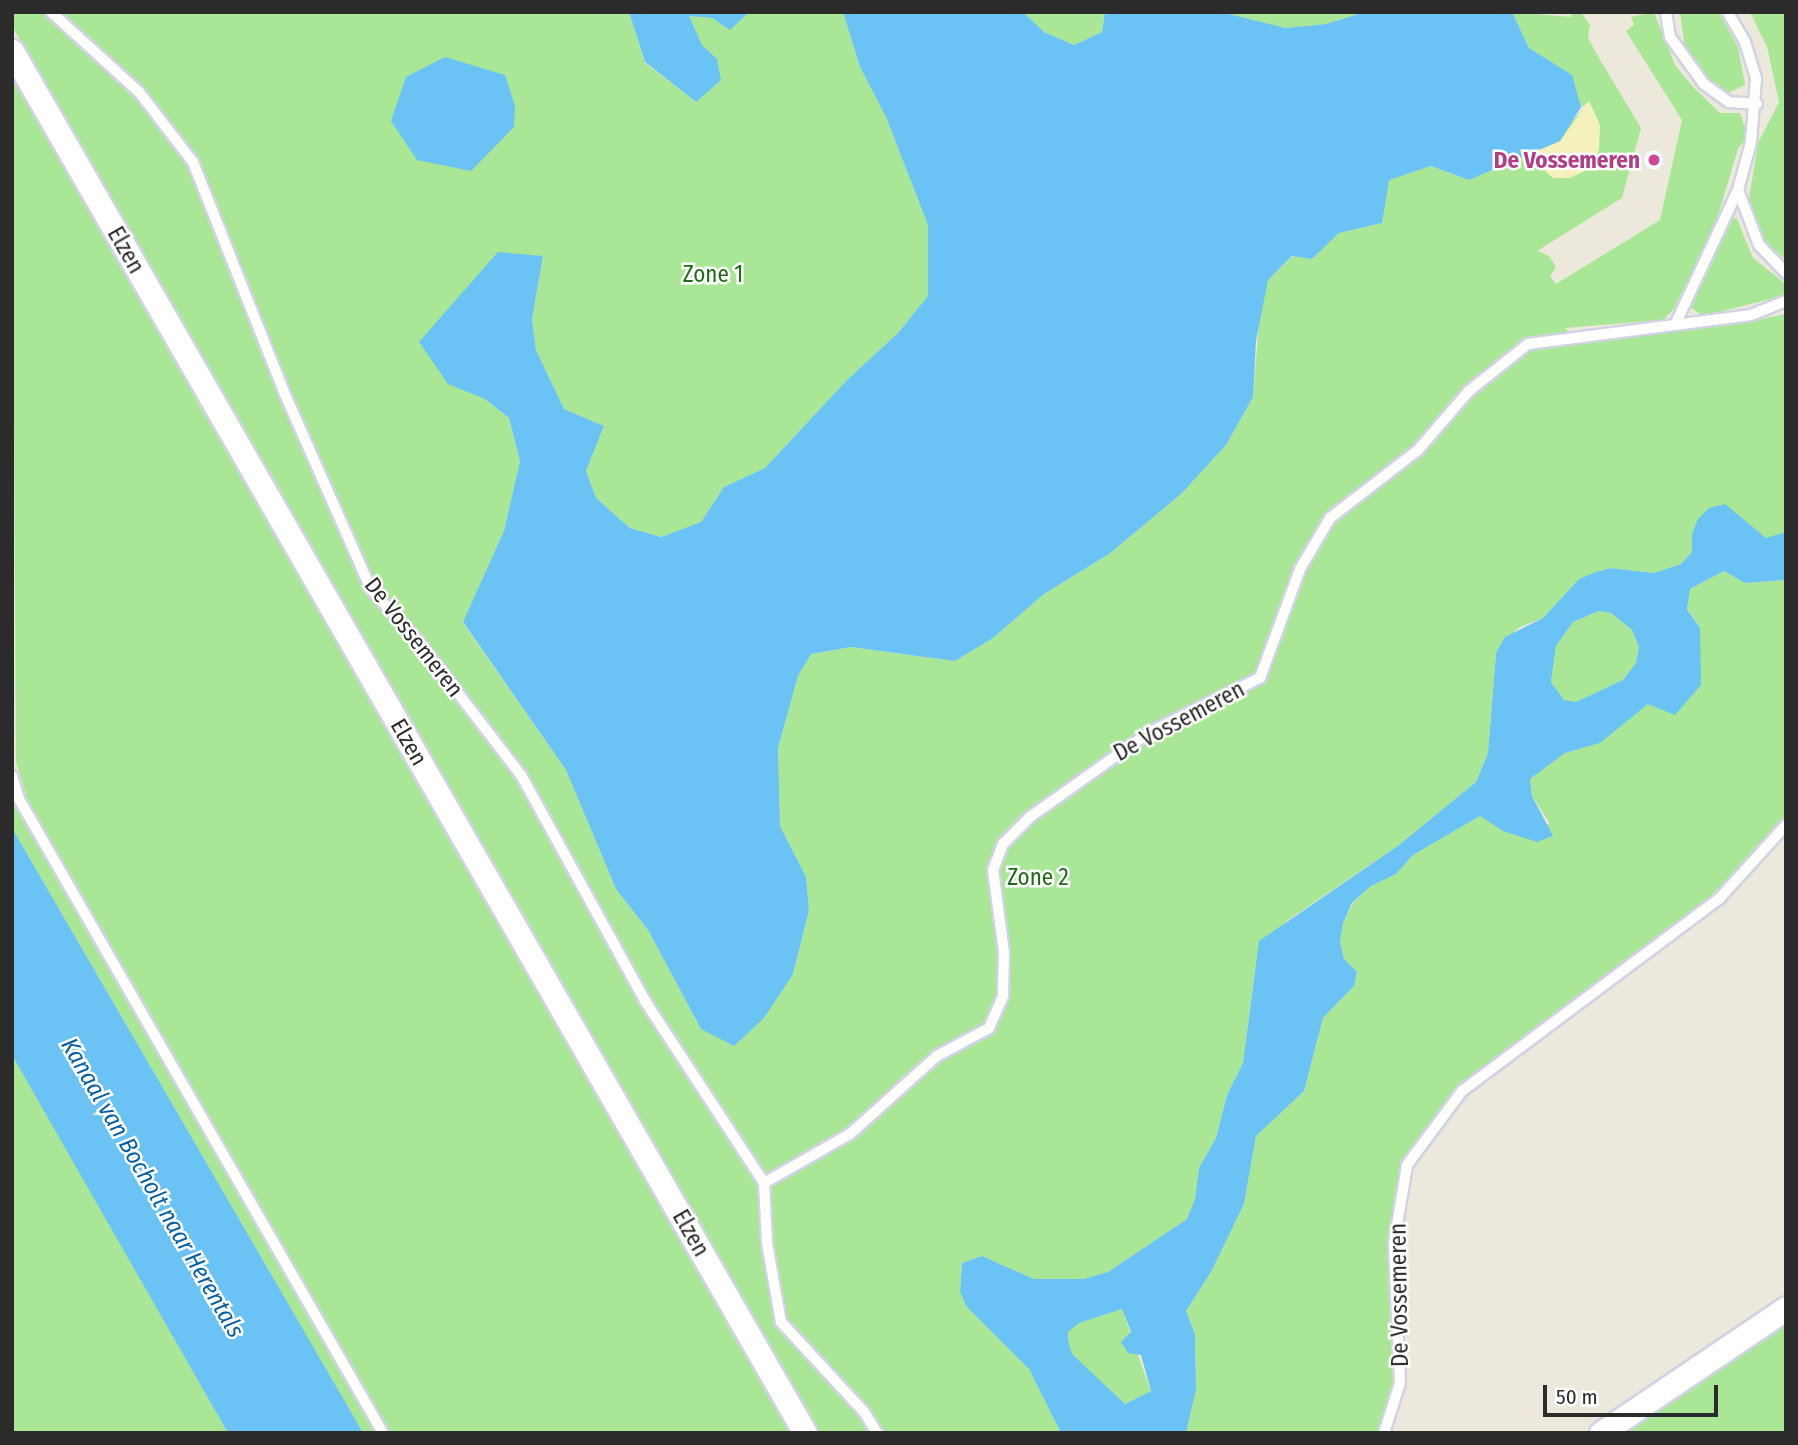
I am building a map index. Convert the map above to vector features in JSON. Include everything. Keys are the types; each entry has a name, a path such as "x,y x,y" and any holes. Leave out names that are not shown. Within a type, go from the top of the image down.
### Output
{"street":[{"name":"Elzen","path":"12,51 805,1433"},
{"path":"1601,1433 1786,1308"}],"lane":[{"name":"De Vossemeren","path":"51,12 139,92 184,147 370,589 418,641 521,775 645,1001 764,1183 850,1134 937,1056 989,1028 1003,996 1004,952 993,870 1003,844 1030,817 1115,754 1148,733 1260,678 1300,569 1329,518 1418,450 1469,391 1528,344 1751,316 1786,302"},
{"path":"1666,12 1670,37 1704,84 1729,102 1757,104"},
{"path":"1675,325 1738,190 1757,104 1756,78 1745,42 1728,12"},
{"path":"1738,190 1759,245 1786,273"},
{"path":"12,776 19,799 383,1433"},
{"name":"De Vossemeren","path":"1384,1433 1400,1384 1394,1243 1407,1165 1462,1091 1719,899 1786,825"},
{"path":"764,1183 767,1243 782,1322 864,1412 877,1433"}],"green space":[{"path":"12,12 629,12 645,63 696,102 717,59 702,45 689,16 712,18 730,29 749,12 843,12 860,67 886,117 928,225 928,296 898,333 847,380 765,468 724,487 701,522 661,537 630,528 596,498 586,471 604,426 564,409 536,350 532,319 543,256 448,383 485,399 509,418 520,461 504,531 463,623 566,770 616,889 648,930 701,1029 793,974 809,910 806,877 780,826 778,748 798,676 811,654 851,647 955,661 993,638 1044,594 1109,554 1181,494 1226,445 1253,397 1261,298 1268,280 1293,256 1312,259 1339,233 1382,223 1388,180 1431,166 1469,180 1526,154 1535,164 1589,102 1581,107 1571,75 1529,48 1512,12 1571,17 1572,12 1581,12 1590,25 1588,38 1641,128 1622,198 1537,251 1549,256 1556,267 1550,276 1556,284 1660,220 1682,120 1626,31 1634,25 1631,17 1654,12 1675,65 1694,88 1720,113 1740,113 1748,136 1738,149 1713,232 1673,310 1663,320 1565,328 1574,337 1675,325 1726,326 1786,314 1786,532 1766,539 1752,531 1739,515 1692,534 1692,552 1681,564 1654,573 1610,568 1579,579 1543,618 1518,628 1496,653 1488,753 1476,782 1399,845 1285,922 1255,970 1243,1063 1227,1095 1216,1138 1199,1168 1195,1199 1187,1219 1108,1272 1083,1279 1034,1279 982,1256 962,1263 960,1292 966,1306 1029,1369 1061,1433 818,1433 12,26"},
{"path":"1023,12 1105,12 1102,32 1074,45 1044,32"},
{"path":"1221,12 1365,12 1326,24 1286,28"},
{"path":"1680,12 1719,12 1738,47 1745,85 1728,93 1721,91 1695,68 1685,49"},
{"path":"1750,12 1786,12 1786,260 1765,242 1749,199 1758,143 1779,102 1767,47"},
{"path":"12,73 792,1433 391,1433 27,798 16,762"},
{"path":"1730,217 1737,219 1753,258 1786,284 1786,295 1703,316 1691,308"},
{"path":"1724,571 1745,583 1786,580 1786,825 1719,899 1462,1091 1407,1165 1398,1210 1400,1383 1384,1433 1186,1433 1196,1390 1195,1334 1186,1311 1211,1272 1244,1204 1256,1136 1304,1091 1323,1018 1354,986 1357,972 1344,959 1340,942 1343,923 1353,903 1371,886 1396,874 1413,855 1480,816 1503,831 1550,824 1532,796 1530,779 1565,753 1600,743 1648,703 1700,628 1687,608 1690,589"},
{"path":"1599,611 1611,613 1632,630 1639,647 1636,663 1623,680 1576,702 1564,700 1551,682 1556,646 1573,622"},
{"path":"12,795 375,1433 363,1433 12,828"},
{"path":"12,1055 77,1167 228,1433 12,1433"},
{"path":"1122,1309 1151,1392 1124,1404 1072,1354 1068,1341 1068,1332 1078,1323"},
{"path":"1786,1324 1786,1433 1624,1433"}],"sand":[{"path":"1589,101 1600,125 1599,150 1591,168 1570,178 1553,178 1526,154 1560,141"}],"water":[{"path":"629,12 749,12 730,30 712,18 689,16 702,45 717,59 721,80 696,102 645,62"},
{"path":"843,12 1023,12 1044,32 1074,45 1102,32 1105,12 1221,12 1286,28 1326,24 1365,12 1512,12 1529,48 1572,75 1581,107 1560,141 1469,180 1431,166 1389,180 1382,223 1339,233 1312,259 1292,256 1268,280 1256,341 1253,397 1226,445 1181,494 1109,554 1044,594 993,638 955,661 851,647 811,654 798,676 778,748 780,826 806,877 809,910 793,974 764,1018 734,1046 701,1029 648,930 616,889 566,770 463,622 504,531 520,461 509,418 485,399 448,384 419,342 498,252 543,256 532,319 536,350 564,409 604,426 586,471 596,498 630,528 661,537 701,522 724,487 765,468 847,380 898,333 928,296 928,225 886,117 860,67"},
{"path":"445,57 505,75 515,106 514,127 471,171 417,160 391,121 406,77"},
{"path":"1725,504 1766,538 1786,532 1786,580 1745,583 1724,571 1690,589 1687,609 1700,628 1701,685 1675,715 1648,704 1600,743 1565,753 1530,779 1532,796 1553,836 1537,842 1503,831 1480,816 1413,855 1396,874 1371,886 1352,903 1343,923 1340,942 1344,959 1357,972 1354,986 1323,1018 1304,1091 1256,1136 1244,1204 1211,1272 1186,1311 1195,1334 1196,1390 1186,1433 1061,1433 1029,1369 966,1306 960,1292 962,1263 982,1256 1034,1279 1083,1279 1108,1272 1187,1219 1195,1199 1199,1168 1216,1138 1227,1095 1243,1063 1259,941 1399,845 1476,782 1488,753 1496,653 1505,637 1543,618 1579,579 1610,568 1654,573 1681,564 1692,552 1692,534 1698,519 1709,508","holes":["1599,611 1611,613 1632,630 1639,647 1636,663 1623,680 1576,702 1564,700 1551,682 1556,646 1573,622","1122,1309 1131,1332 1121,1342 1128,1353 1141,1355 1151,1391 1125,1404 1072,1354 1068,1340 1068,1332 1079,1323"]},
{"name":"Kanaal van Bocholt naar Herentals","path":"12,828 363,1433 228,1433 12,1055"}],"place":[{"name":"De Vossemeren","path":"1654,160"}],"park label":[{"name":"Zone 1","path":"713,274"},
{"name":"Zone 2","path":"1038,877"}]}
